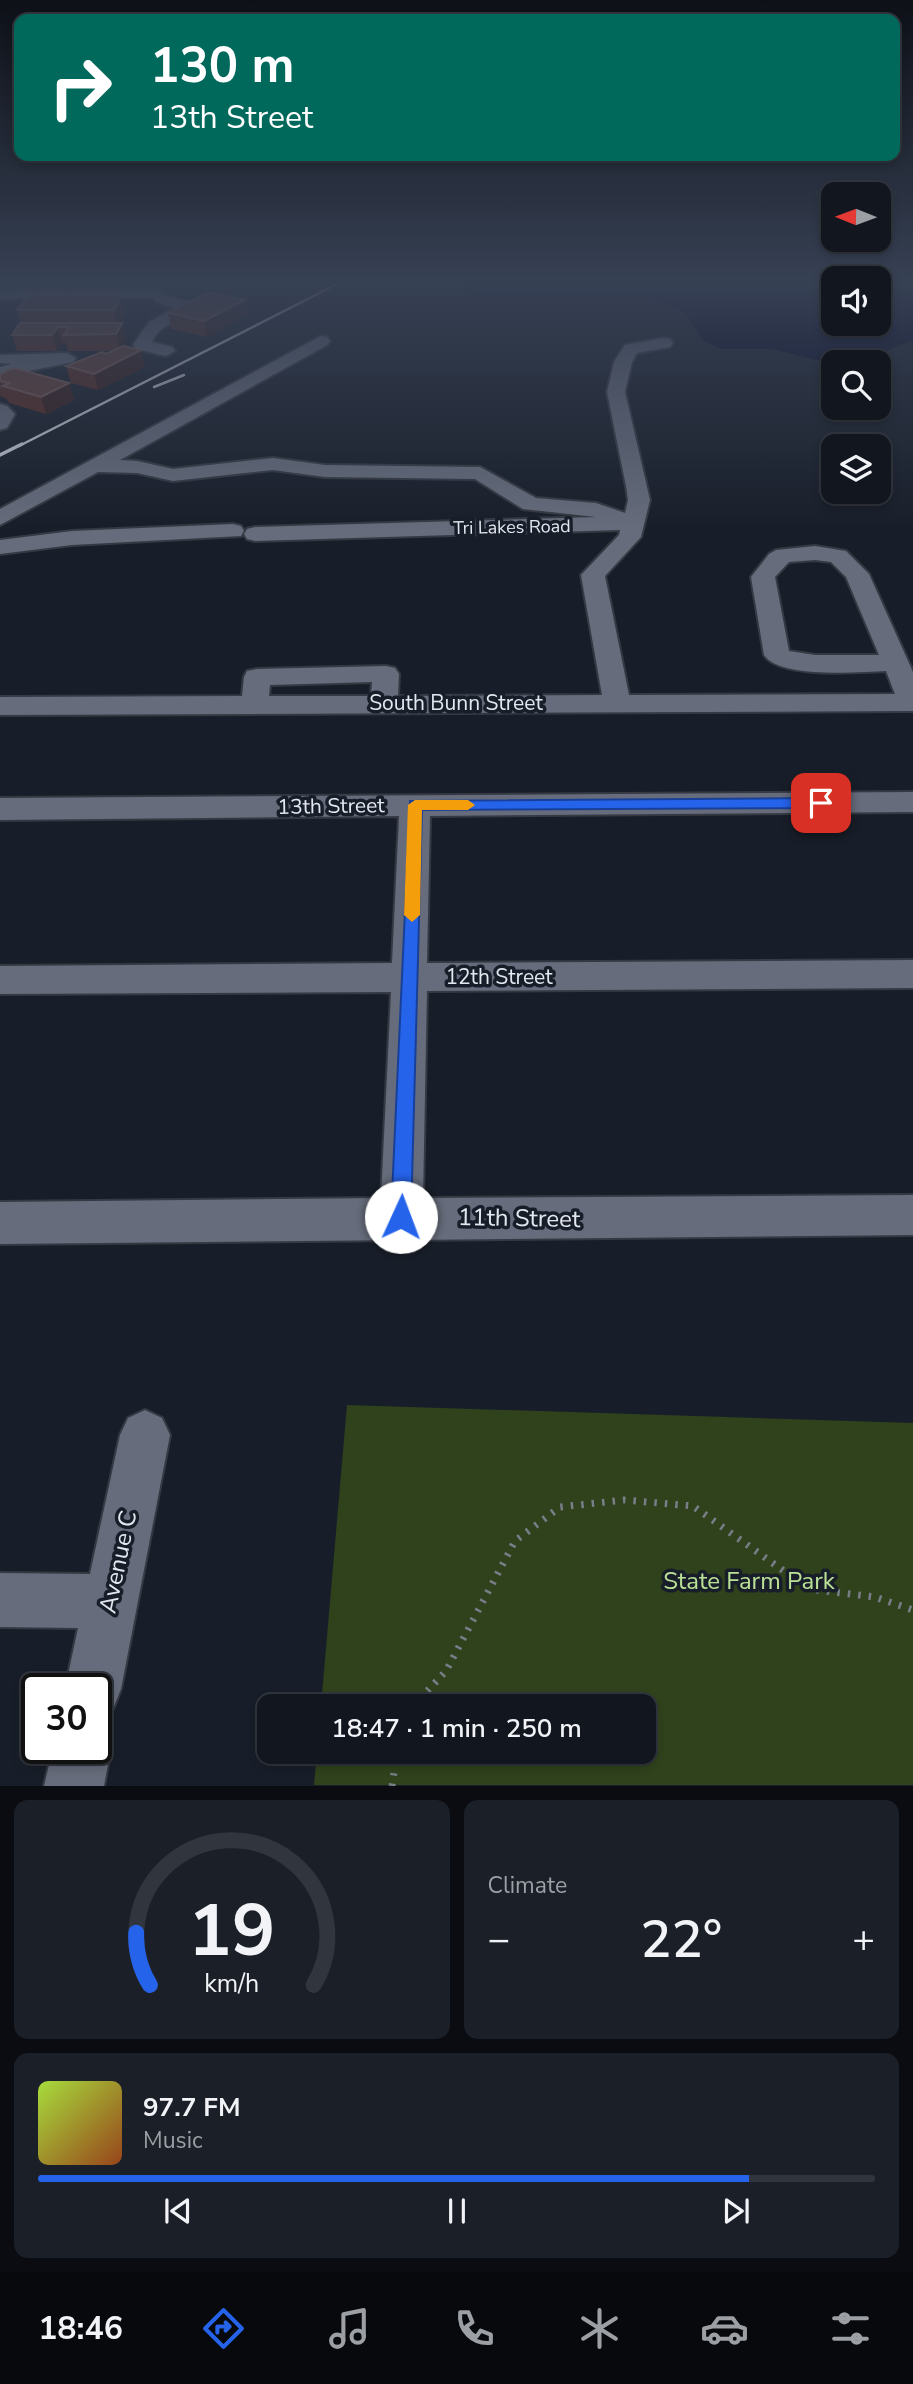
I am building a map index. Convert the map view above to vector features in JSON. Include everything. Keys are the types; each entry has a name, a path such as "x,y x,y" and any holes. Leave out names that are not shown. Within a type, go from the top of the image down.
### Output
{"street":[{"path":"0,518 278,365"},
{"path":"617,703 593,575 630,537 639,500 616,392 622,365"},
{"path":"62,379 84,370"},
{"path":"0,384 29,378 41,380"},
{"path":"0,410 5,414 0,424"},
{"path":"98,466 138,467 173,475 273,464 325,471 480,473 531,504 596,510 633,523"},
{"name":"Tri Lakes Road","path":"0,547 72,538 633,523"},
{"path":"896,663 797,662 781,659 777,655 763,577 777,559 784,555 828,553 838,556 857,574 896,663 913,702"},
{"name":"South Bunn Street","path":"0,706 913,702"},
{"name":"13th Street","path":"0,808 913,802"},
{"path":"401,1217 415,805"},
{"name":"12th Street","path":"0,980 913,975"},
{"name":"11th Street","path":"0,1223 401,1217 596,1219 913,1215"},
{"name":"Avenue C","path":"96,1673 145,1435"},
{"path":"0,1600 110,1601"},
{"path":"74,1786 79,1764"}],"path":[{"path":"424,1694 446,1671 515,1541 560,1507 624,1500 693,1506 809,1590 875,1597 913,1610"},
{"path":"392,1786 395,1764"}],"green space":[{"name":"State Farm Park","path":"347,1405 913,1423 913,1785 314,1785 316,1764 656,1764 656,1694 322,1694"}],"building":[{"path":"68,365 111,365 94,374"},
{"path":"14,368 69,383 41,397 3,386 9,383 0,381 0,374"}],"railway":[{"path":"19,446 177,365"},
{"path":"154,387 184,375"},
{"path":"0,455 22,444"}],"slow traffic":[{"path":"412,915 415,805 468,805"}],"route":[{"path":"401,1217 415,805 821,803"}]}
